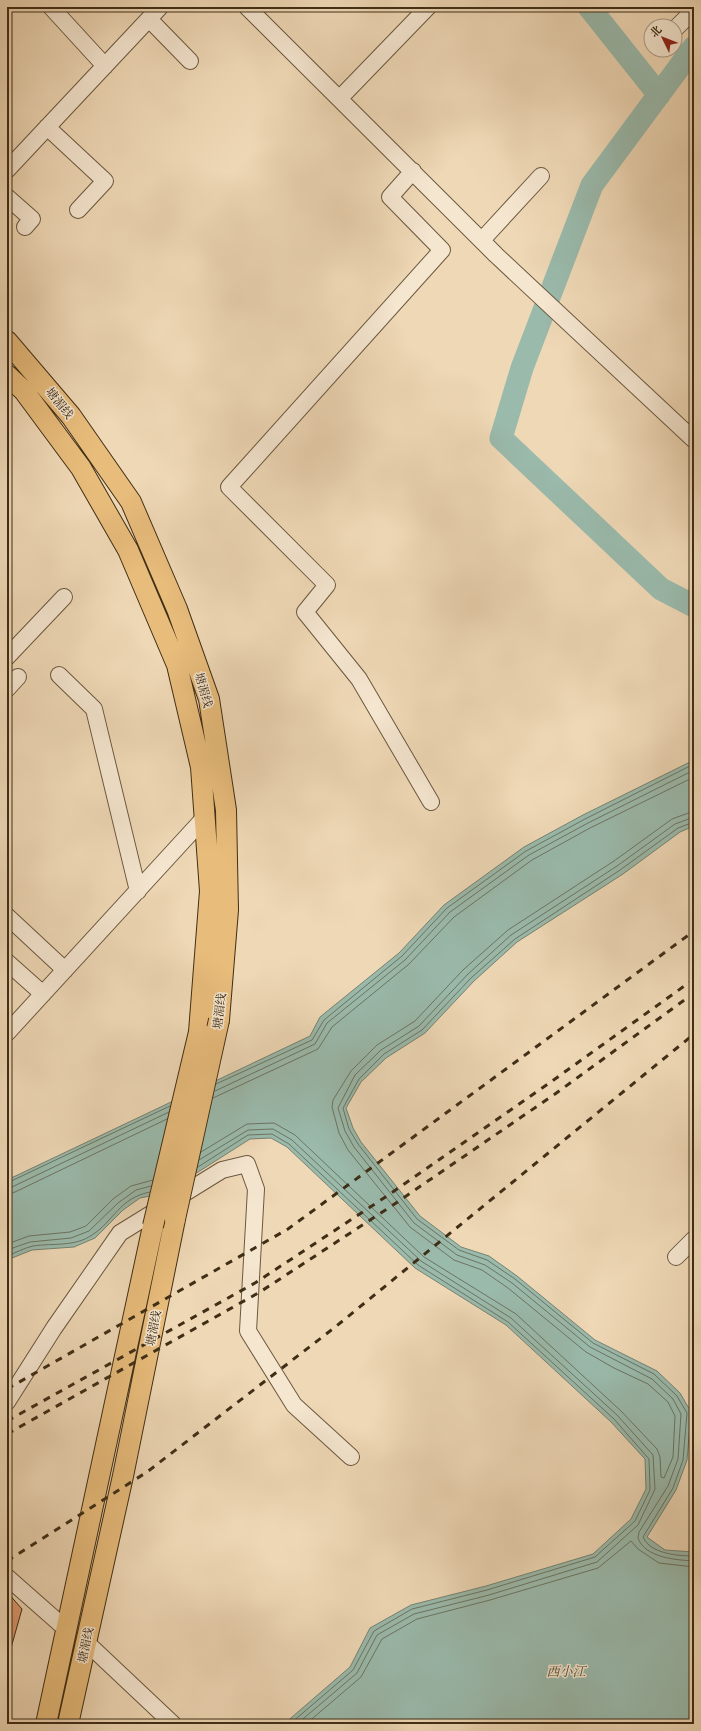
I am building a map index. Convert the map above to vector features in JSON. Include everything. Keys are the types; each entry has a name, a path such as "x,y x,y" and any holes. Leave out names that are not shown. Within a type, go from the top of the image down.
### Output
{"main road":[{"name":"塘湄线","path":"7,341 71,416 131,502 177,609 208,699 226,810 228,910 219,1020 175,1219 123,1476 68,1724"},
{"path":"7,375 24,391 81,468 128,550 177,665 201,767 210,891 199,1032 153,1226 46,1724"}],"street":[{"path":"51,7 105,66"},
{"path":"7,170 160,7"},
{"path":"247,7 512,270 694,440"},
{"path":"340,98 419,10"},
{"path":"683,22 694,10"},
{"path":"149,19 190,61"},
{"path":"47,127 105,181 78,210"},
{"path":"413,171 390,197 442,250 229,487 327,585 305,612 359,679 431,802"},
{"path":"482,240 541,176"},
{"path":"7,197 32,219 25,227"},
{"path":"7,657 64,597"},
{"path":"59,675 94,709 138,891"},
{"path":"7,689 18,677"},
{"path":"7,1033 205,818"},
{"path":"7,916 65,970"},
{"path":"7,962 43,994"},
{"path":"7,1402 120,1233 222,1170 247,1164 256,1189 248,1331 294,1405 351,1457"},
{"path":"676,1257 694,1238"},
{"path":"7,1577 66,1630"},
{"path":"86,1642 173,1724"}],"water":[{"name":"西小江","path":"694,760 694,826 680,832 623,874 517,942 474,981 425,1033 386,1058 361,1082 346,1108 353,1128 361,1142 420,1216 461,1247 489,1256 517,1276 595,1340 657,1371 680,1393 691,1412 687,1460 676,1490 647,1537 665,1550 694,1552 694,1724 284,1724 350,1667 370,1628 411,1605 486,1586 593,1554 631,1519 646,1489 645,1459 611,1422 506,1325 415,1268 287,1147 271,1138 250,1139 165,1193 140,1198 123,1210 95,1238 74,1247 32,1250 7,1260 7,1180 310,1036 320,1017 399,953 444,905 524,847 583,815"}],"building":[{"path":"7,1592 22,1609 7,1662"}],"waterway":[{"path":"589,7 659,95"},
{"path":"694,47 592,185 522,368 501,438 661,589 694,606"}],"railway":[{"path":"7,1389 288,1229 694,931"},
{"path":"7,1421 255,1283 387,1196 548,1084 694,979"},
{"path":"7,1434 260,1292 393,1205 555,1094 694,993"},
{"path":"7,1561 147,1472 334,1328 694,1034"}]}
